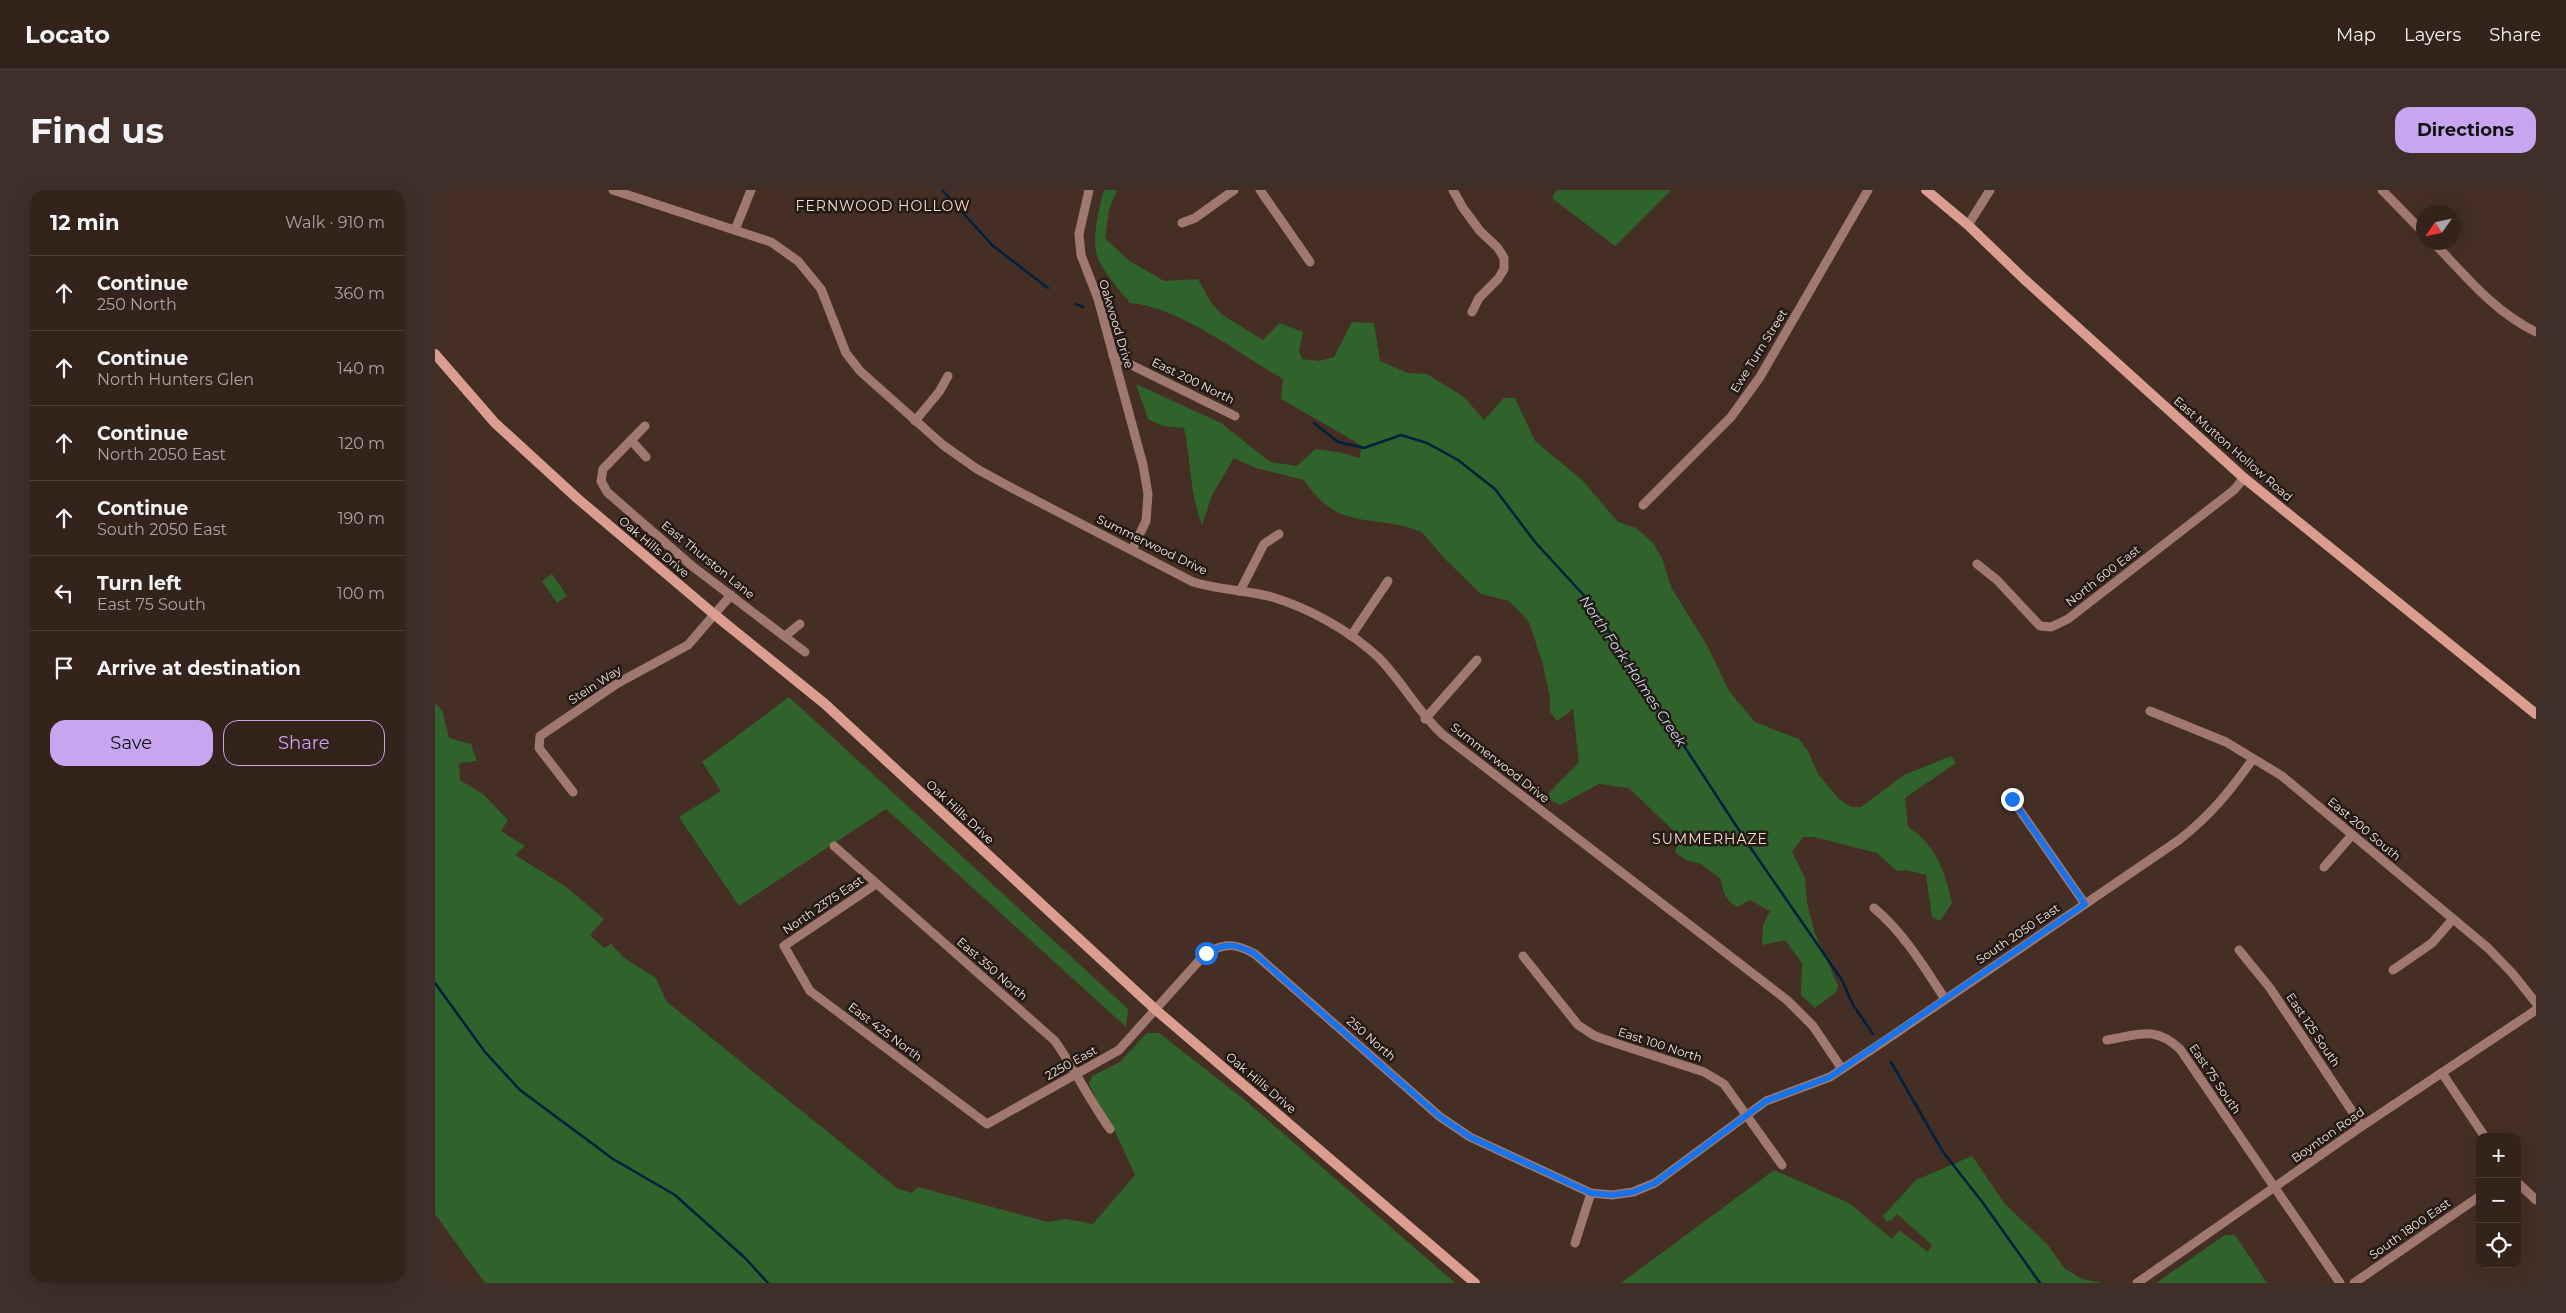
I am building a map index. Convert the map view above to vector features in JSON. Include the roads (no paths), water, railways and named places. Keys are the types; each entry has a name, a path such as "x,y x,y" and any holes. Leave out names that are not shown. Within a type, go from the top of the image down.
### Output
{"main road":[{"name":"East Mutton Hollow Road","path":"1926,190 1968,225 2024,279 2244,478 2536,714"},
{"name":"Oak Hills Drive","path":"435,354 495,423 578,499 715,615 825,704 1156,1010 1475,1283"}],"street":[{"name":"Summerwood Drive","path":"613,190 771,242 798,261 821,290 846,353 860,371 915,421 977,469 1193,582 1213,588 1273,597 1311,613 1351,636 1378,658 1402,685 1425,719 1787,1000 1813,1026 1842,1070"},
{"path":"735,230 751,190"},
{"name":"Oakwood Drive","path":"1089,190 1079,234 1081,255 1098,299 1143,465 1148,494 1146,521 1132,550"},
{"path":"1182,224 1195,218 1233,190"},
{"path":"1259,190 1310,262"},
{"path":"1453,190 1463,208 1481,231 1499,248 1504,258 1504,269 1498,279 1479,298 1472,312"},
{"name":"Ewe Turn Street","path":"1643,504 1731,417 1760,377 1868,190"},
{"path":"1968,225 1990,190"},
{"path":"2382,190 2416,226"},
{"path":"2441,250 2495,306 2519,324 2536,332"},
{"name":"East 200 North","path":"1113,356 1235,416"},
{"path":"915,421 939,392 948,376"},
{"path":"645,426 631,440 646,457"},
{"name":"East Thurston Lane","path":"631,440 603,469 601,481 607,492 692,566 805,652"},
{"name":"North 600 East","path":"1977,564 1997,580 2040,626 2051,627 2068,618 2234,490 2244,478"},
{"path":"1240,591 1264,544 1279,534"},
{"path":"1351,636 1388,581"},
{"path":"715,615 731,595"},
{"name":"Stein Way","path":"573,792 539,748 540,736 618,683 688,645 715,615"},
{"path":"785,636 800,624"},
{"path":"1425,719 1477,660"},
{"name":"East 200 South","path":"2150,711 2226,742 2282,776 2489,948 2536,1003"},
{"name":"South 2050 East","path":"1591,1193 1612,1195 1633,1192 1655,1183 1766,1101 1815,1084 1842,1070 2179,840 2206,818 2228,794 2253,759"},
{"path":"2012,799 2085,904"},
{"path":"2324,867 2352,835"},
{"name":"East 350 North","path":"834,846 1055,1041 1077,1074 1089,1100 1110,1129"},
{"name":"North 2375 East","path":"784,946 876,884"},
{"path":"1874,908 1889,920 1908,944 1945,999"},
{"path":"2393,970 2432,943 2453,919"},
{"name":"250 North","path":"1156,1010 1206,953 1220,946 1239,945 1255,954 1439,1116 1477,1141 1591,1193"},
{"name":"East 425 North","path":"784,946 810,991 987,1124"},
{"name":"East 125 South","path":"2239,950 2270,988 2362,1126"},
{"name":"East 100 North","path":"1523,956 1578,1025 1608,1041 1704,1072 1723,1084 1783,1165"},
{"name":"2250 East","path":"987,1124 1119,1050 1156,1010"},
{"name":"Boynton Road","path":"2137,1283 2362,1126 2536,1010"},
{"name":"East 75 South","path":"2107,1040 2153,1033 2166,1036 2180,1049 2273,1189 2340,1283"},
{"path":"2442,1073 2482,1133"},
{"path":"2521,1186 2536,1200"},
{"path":"1575,1243 1591,1193"},
{"name":"South 1800 East","path":"2354,1283 2476,1199"}],"waterway":[{"name":"North Fork Holmes Creek","path":"942,190 993,246 1048,288"},
{"name":"North Fork Holmes Creek","path":"1076,304 1083,307"},
{"name":"North Fork Holmes Creek","path":"1314,423 1338,442 1364,448 1401,435 1427,443 1458,460 1495,489 1535,542 1590,602 1750,847 1842,980 1853,1005 1873,1034"},
{"name":"North Fork Holmes Creek","path":"435,983 485,1052 520,1090 613,1159 675,1195 745,1258 768,1283"},
{"name":"North Fork Holmes Creek","path":"1891,1062 1943,1152 1983,1203 2040,1283"}],"district":[{"name":"FERNWOOD HOLLOW","path":"883,206"},
{"name":"SUMMERHAZE","path":"1710,839"}]}
